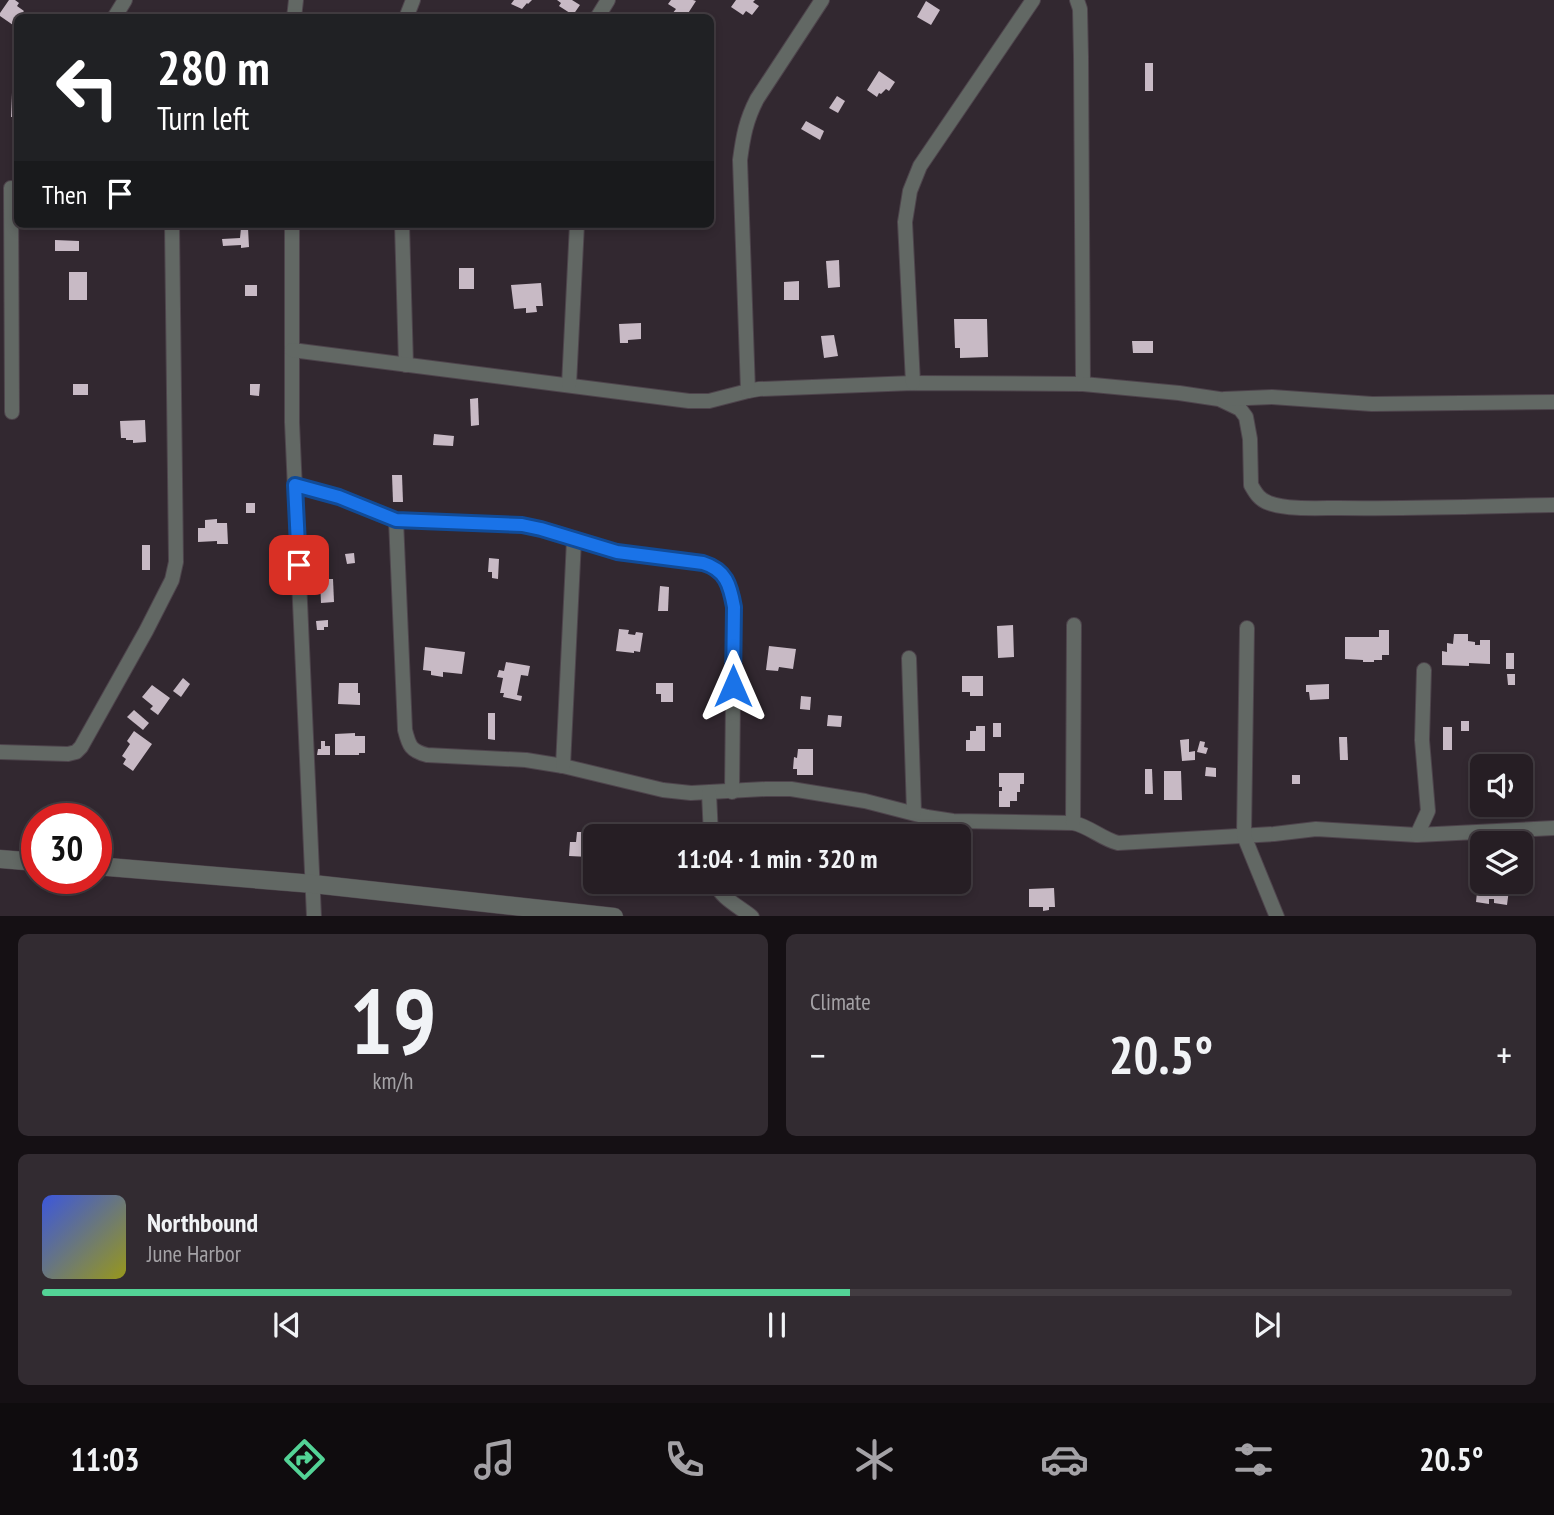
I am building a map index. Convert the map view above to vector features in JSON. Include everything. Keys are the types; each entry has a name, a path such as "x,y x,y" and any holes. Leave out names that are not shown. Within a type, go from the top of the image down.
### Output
{"street":[{"path":"748,391 740,160 743,134 748,115 757,99 822,0"},
{"path":"913,383 905,222 910,191 920,166 1033,0"},
{"path":"1077,0 1080,9 1081,57 1083,384"},
{"path":"10,188 12,412"},
{"path":"0,752 76,752 108,699 172,580 176,562 172,228"},
{"path":"292,228 292,422 314,916"},
{"path":"401,228 406,365"},
{"path":"569,385 577,228"},
{"path":"292,350 689,401 709,401 748,391 913,383 1083,384 1219,399 1272,397 1372,404 1554,402"},
{"path":"1219,399 1240,409 1246,417 1250,439 1251,485 1262,500 1272,505 1305,508 1554,505"},
{"path":"295,485 339,497 396,520 522,525 617,552 714,566 722,573 729,587 734,607 732,792"},
{"path":"396,520 405,730 412,748 418,753 526,760 663,790 691,793 791,789 865,801 953,821 1073,823 1118,843 1316,829 1417,835 1554,828"},
{"path":"563,766 574,540"},
{"path":"1073,823 1074,625"},
{"path":"1247,628 1244,836 1277,916"},
{"path":"909,658 914,813"},
{"path":"1417,835 1428,811 1422,740 1423,670"},
{"path":"709,793 710,824"},
{"path":"1428,811 1445,833"},
{"path":"0,859 21,861"},
{"path":"112,867 313,884 614,916"},
{"path":"723,894 752,916"}],"building":[{"path":"9,0 15,0 19,3 17,6 24,11 22,14 14,14 13,25 0,16"},
{"path":"514,0 532,0 522,9 511,4"},
{"path":"557,0 572,0 580,5 571,14 559,6 561,3"},
{"path":"671,0 696,1 688,14 672,14 676,9 668,4"},
{"path":"736,0 755,0 753,2 759,6 752,15 746,11 743,15 731,7"},
{"path":"926,1 940,10 931,25 917,17"},
{"path":"1145,63 1153,63 1153,91 1145,91"},
{"path":"879,71 895,82 889,91 886,89 877,97 867,90"},
{"path":"12,93 14,93 14,117 11,117"},
{"path":"837,96 845,101 838,113 829,108"},
{"path":"806,121 824,131 820,140 801,129"},
{"path":"241,228 248,228 249,247 223,246 222,239 240,238"},
{"path":"55,240 79,241 79,251 55,251"},
{"path":"839,260 840,287 828,288 826,261"},
{"path":"459,268 474,268 474,289 459,289"},
{"path":"69,272 87,272 87,300 69,300"},
{"path":"799,281 799,300 784,300 784,282"},
{"path":"541,283 543,306 536,306 537,312 526,313 526,308 514,309 511,285"},
{"path":"245,285 257,285 257,296 245,296"},
{"path":"954,319 987,319 988,357 960,358 960,348 955,348"},
{"path":"641,323 641,339 620,343 619,324"},
{"path":"834,335 838,356 824,358 821,336"},
{"path":"1132,341 1153,341 1153,353 1133,353"},
{"path":"73,384 88,384 88,395 73,395"},
{"path":"250,384 260,384 259,396 250,395"},
{"path":"478,398 479,425 471,426 470,399"},
{"path":"145,420 146,442 133,443 133,440 121,438 120,421"},
{"path":"434,434 454,436 453,446 433,445"},
{"path":"392,475 402,475 403,502 393,502"},
{"path":"246,503 255,503 255,513 246,513"},
{"path":"217,519 217,523 227,523 228,544 217,544 217,541 198,542 198,528 205,528 205,520"},
{"path":"142,545 150,545 150,570 142,570"},
{"path":"354,553 355,563 347,564 345,554"},
{"path":"489,558 499,559 498,579 492,578 492,572 488,572"},
{"path":"320,579 333,579 334,602 321,603"},
{"path":"660,586 669,587 668,611 658,611"},
{"path":"328,620 328,627 317,630 316,621"},
{"path":"1013,625 1014,657 998,658 997,626"},
{"path":"619,629 629,630 628,634 643,633 640,652 616,651"},
{"path":"1379,630 1389,630 1389,655 1382,655 1382,660 1374,662 1345,659 1345,637 1379,637"},
{"path":"1454,634 1468,634 1468,641 1475,642 1475,645 1480,645 1480,640 1490,640 1490,664 1442,665 1442,651 1447,652 1447,643 1453,644"},
{"path":"769,646 796,649 793,669 779,667 778,671 766,670"},
{"path":"425,647 465,652 462,674 443,672 443,677 423,670"},
{"path":"1506,653 1514,653 1514,669 1506,669"},
{"path":"506,662 530,666 528,676 521,675 517,695 522,696 521,701 503,697 504,693 500,693 503,678 497,677 499,670 504,671"},
{"path":"1507,674 1515,674 1515,685 1508,685"},
{"path":"962,676 983,676 983,696 970,696 970,692 962,692"},
{"path":"183,678 190,684 181,697 173,691"},
{"path":"339,683 358,683 360,705 338,704"},
{"path":"656,683 673,683 673,702 661,702 661,694 656,694"},
{"path":"1329,684 1329,699 1310,700 1306,685"},
{"path":"152,685 170,698 158,715 150,709 153,706 142,697"},
{"path":"801,696 811,697 810,710 800,709"},
{"path":"134,710 149,723 143,730 127,717"},
{"path":"488,713 495,713 495,740 488,739"},
{"path":"828,715 842,716 841,727 827,726"},
{"path":"1461,721 1469,721 1469,731 1461,731"},
{"path":"993,723 1001,723 1001,737 993,737"},
{"path":"976,726 985,726 985,751 966,751 966,740 970,740 970,731 976,731"},
{"path":"1443,727 1452,727 1452,750 1443,750"},
{"path":"134,731 152,744 133,771 123,764 126,759 122,756"},
{"path":"355,733 355,736 365,736 365,753 335,755 335,734"},
{"path":"1339,737 1347,737 1348,760 1340,760"},
{"path":"1189,739 1189,752 1195,751 1195,760 1182,761 1180,740"},
{"path":"321,741 325,741 325,746 330,746 330,755 317,755 318,749 321,749"},
{"path":"1200,741 1205,742 1204,747 1208,748 1206,754 1197,752"},
{"path":"798,749 813,749 813,775 797,775 797,769 793,769"},
{"path":"1206,767 1216,768 1216,777 1205,776"},
{"path":"1145,769 1152,769 1153,794 1145,794"},
{"path":"1164,771 1181,771 1182,800 1164,800"},
{"path":"999,773 1024,773 1024,784 1020,784 1017,801 1010,801 1010,807 999,807 999,791 1002,791 1002,787 999,787"},
{"path":"1292,775 1300,775 1300,784 1292,784"},
{"path":"577,832 582,832 583,857 569,856 570,842 576,842"},
{"path":"1054,888 1055,907 1043,911 1043,907 1029,907 1029,889"},
{"path":"1477,894 1508,894 1507,905 1494,903 1494,899 1489,899 1489,904 1476,902"}],"route":[{"path":"299,565 295,485 339,497 396,520 522,525 605,550 714,566 722,573 729,587 734,607 733,686"}]}
